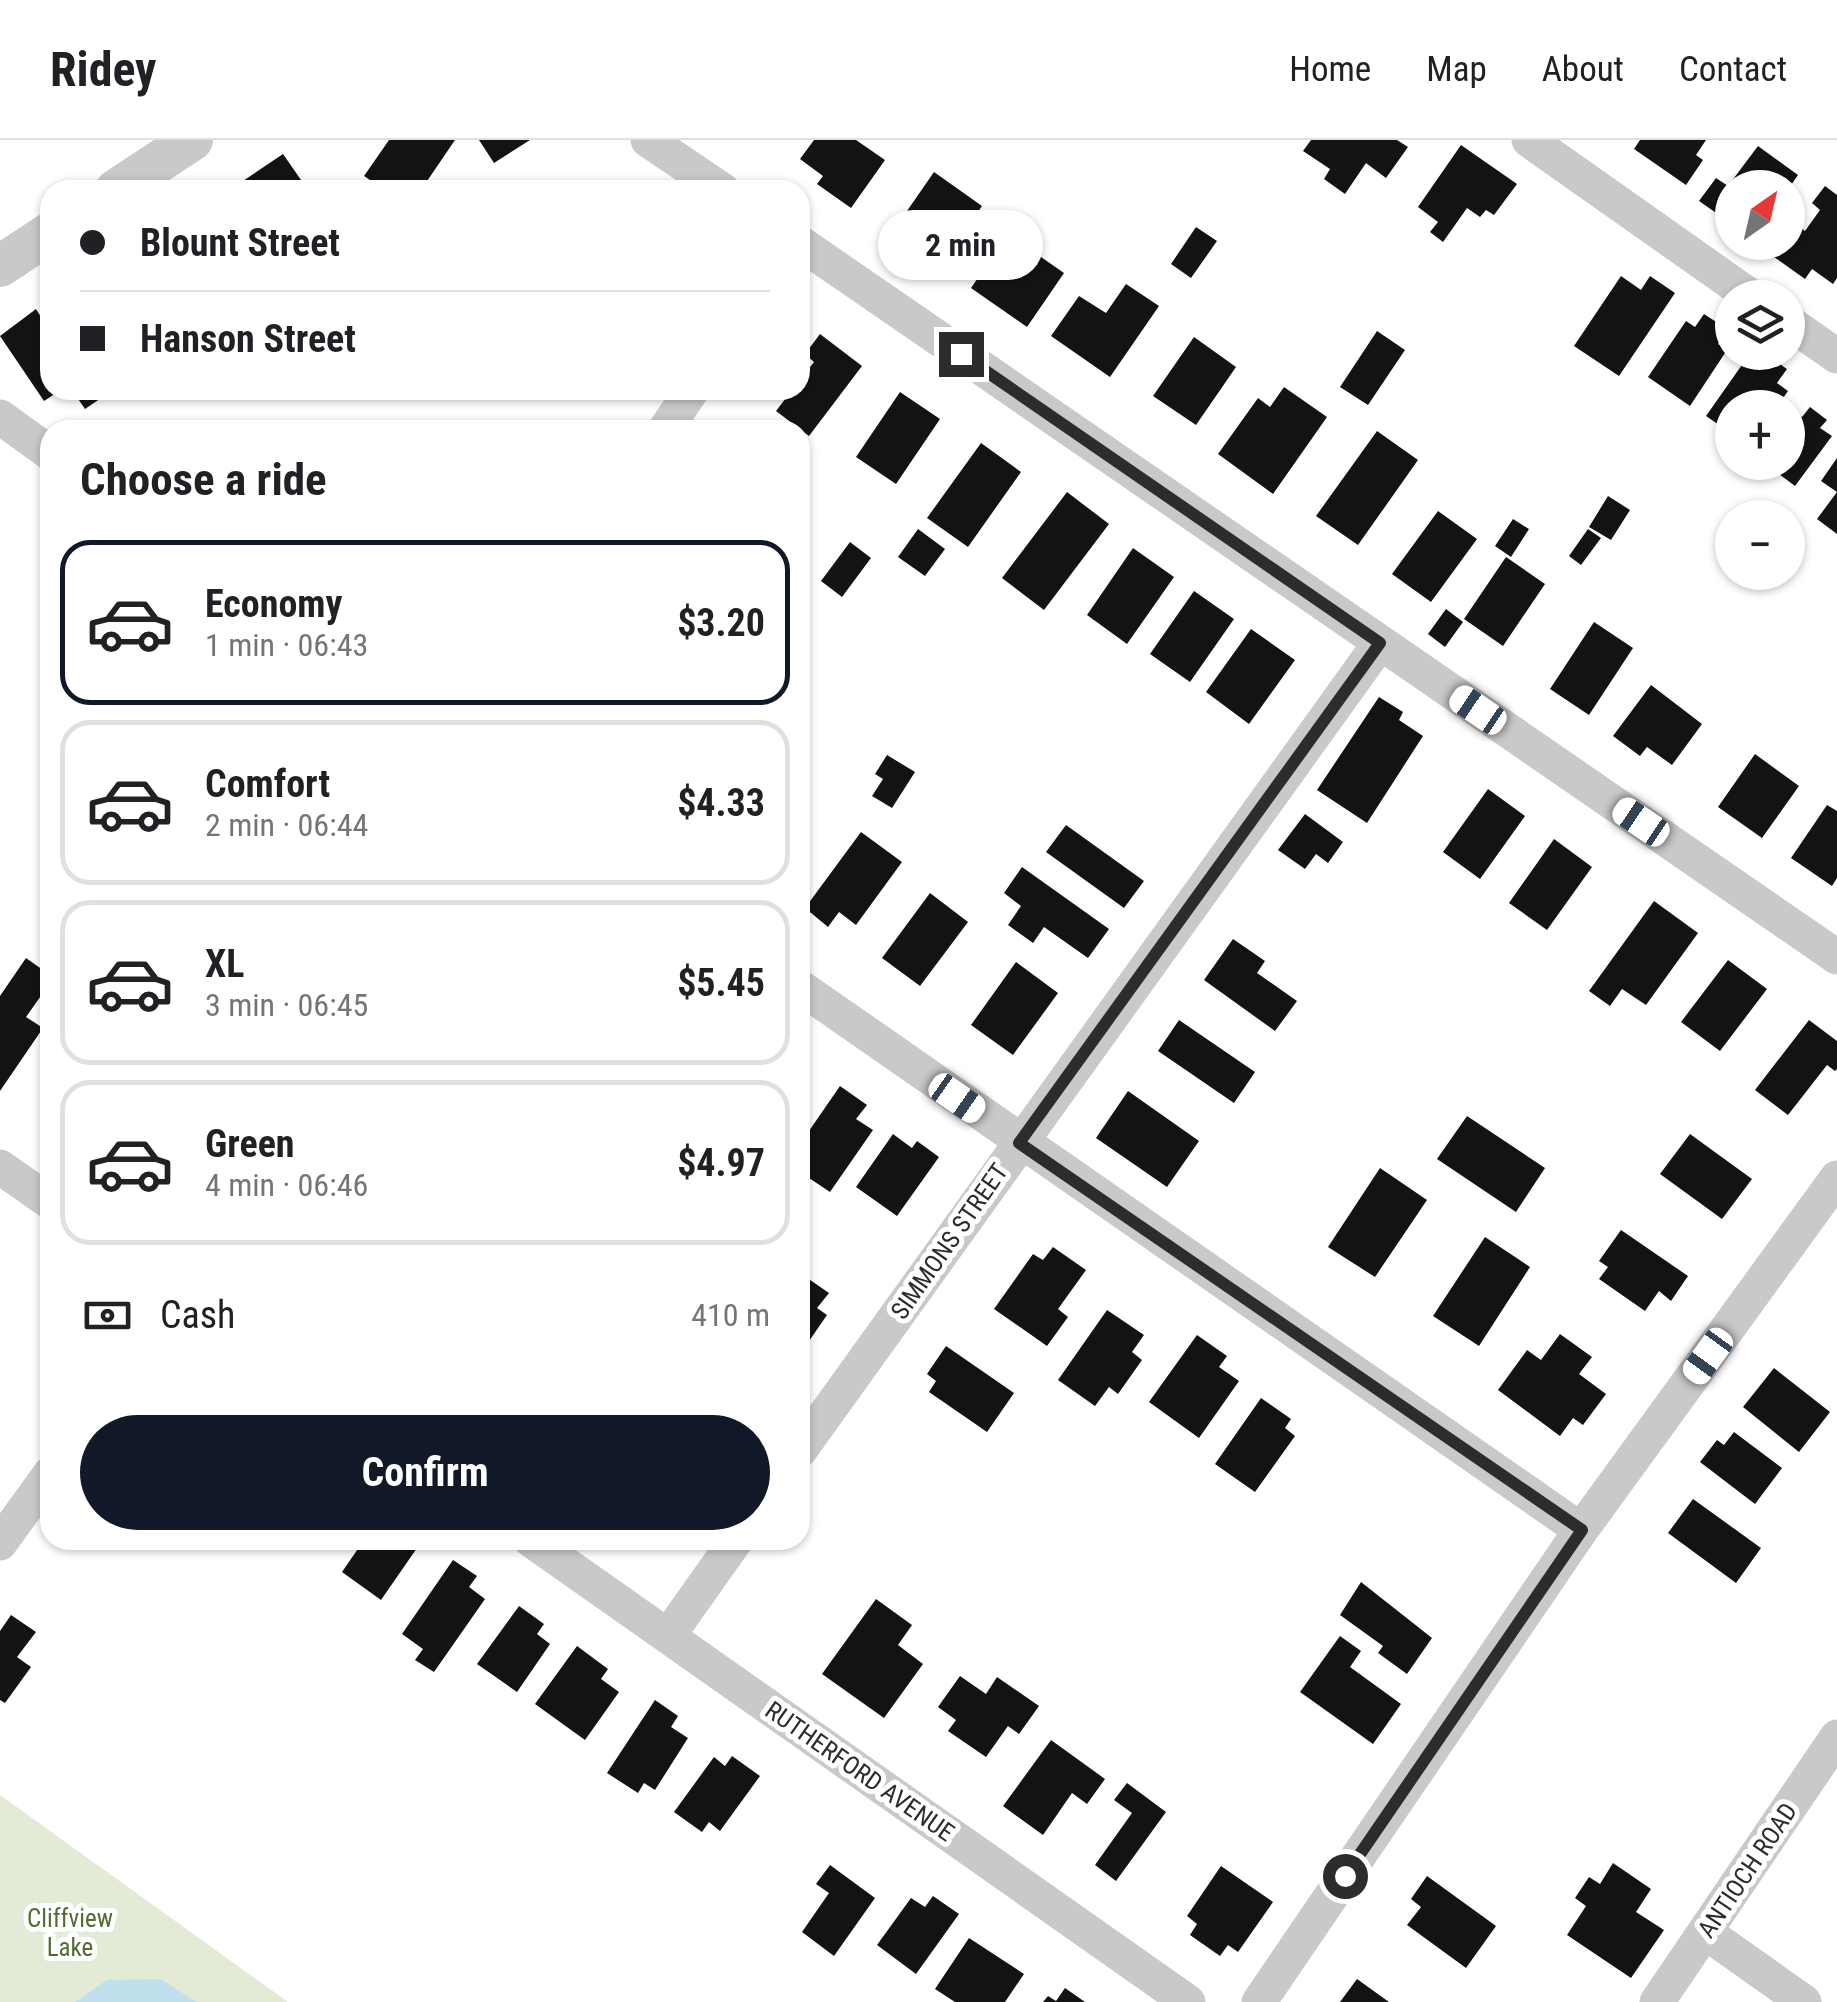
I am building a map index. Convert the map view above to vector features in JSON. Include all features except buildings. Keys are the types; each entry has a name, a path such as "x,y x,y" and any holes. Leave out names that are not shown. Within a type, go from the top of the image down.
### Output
{"street":[{"path":"131,180 192,140"},
{"path":"648,140 707,180"},
{"path":"1529,140 1727,280"},
{"path":"0,266 40,240"},
{"path":"810,250 1837,957"},
{"path":"1805,334 1837,356"},
{"path":"0,417 40,446"},
{"name":"SIMMONS STREET","path":"810,1436 1380,643"},
{"path":"810,994 1019,1143 1582,1530"},
{"path":"0,1167 40,1195"},
{"path":"1260,2002 1582,1530 1837,1178"},
{"path":"0,1543 40,1488"},
{"name":"RUTHERFORD AVENUE","path":"545,1550 1188,2002"},
{"path":"668,1636 729,1550"},
{"name":"ANTIOCH ROAD","path":"1657,2002 1837,1738"},
{"path":"1705,1932 1804,2002"}],"green space":[{"name":"Cliffview Lake","path":"0,1795 288,2002 0,2002"}],"water":[{"path":"161,1979 196,2002 75,2002 107,1980"}],"route":[{"path":"961,354 1380,643 1019,1143 1582,1530 1345,1876"}]}
